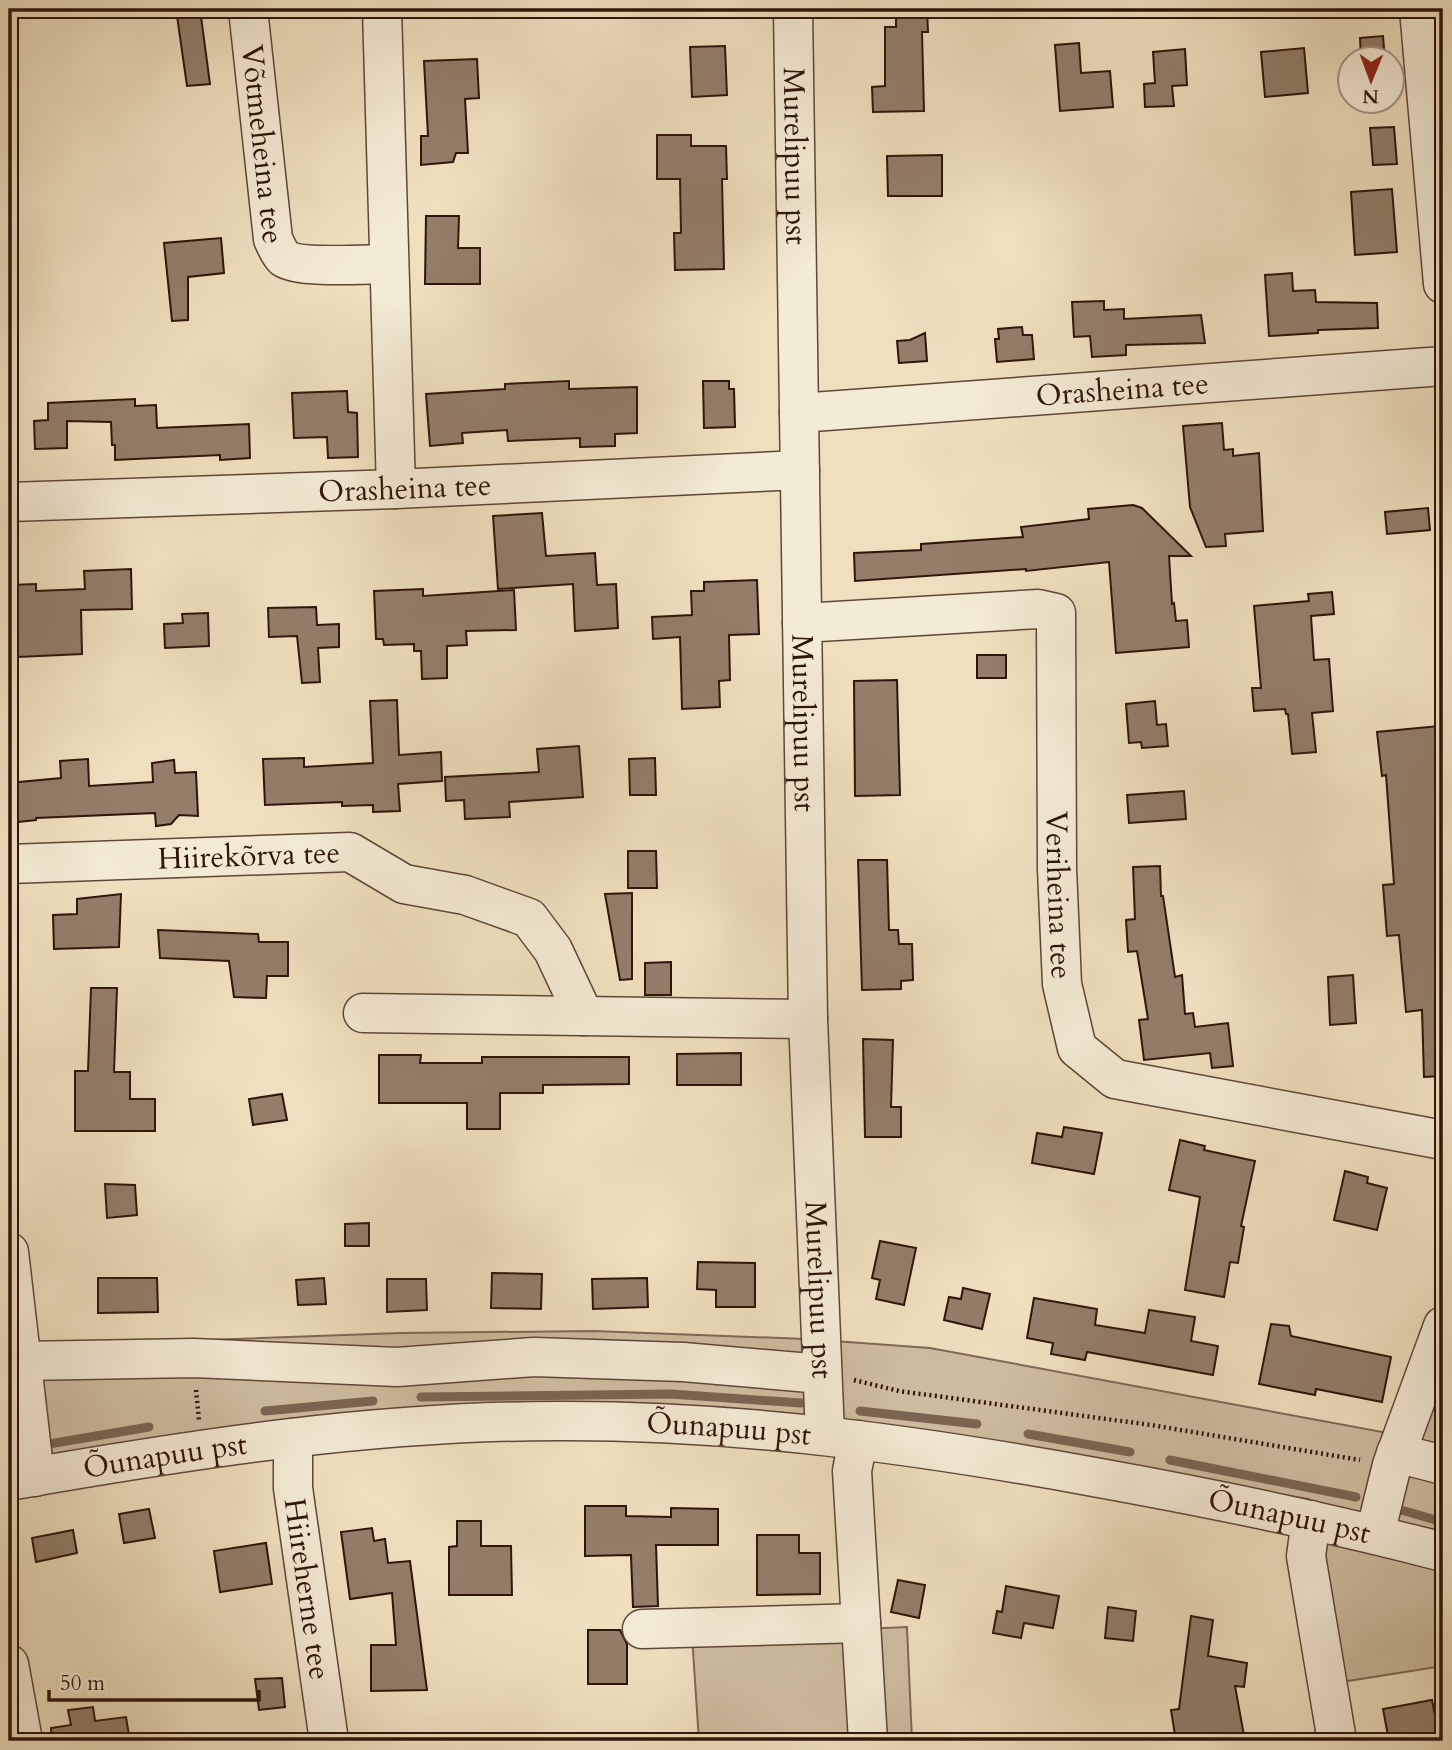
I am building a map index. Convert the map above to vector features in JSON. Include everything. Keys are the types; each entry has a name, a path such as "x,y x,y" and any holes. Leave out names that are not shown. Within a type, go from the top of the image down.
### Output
{"street":[{"name":"Võtmeheina tee","path":"248,9 272,239 277,249 285,259 300,264 388,264"},
{"path":"382,9 396,489"},
{"name":"Murelipuu pst","path":"793,9 808,1019 822,1374 852,1471 868,1741"},
{"path":"1419,9 1443,284"},
{"name":"Orasheina tee","path":"799,413 1443,366"},
{"name":"Orasheina tee","path":"9,502 396,489 800,470"},
{"name":"Veriheina tee","path":"802,623 1038,609 1056,613 1058,869 1062,984 1077,1048 1115,1079 1443,1140"},
{"name":"Hiirekõrva tee","path":"9,864 350,852 404,884 465,895 529,918 553,950 584,1016"},
{"path":"363,1013 808,1019"},
{"path":"9,1252 22,1361 22,1479"},
{"path":"1375,1534 1394,1459 1443,1325"},
{"path":"22,1361 194,1358 397,1367 534,1357 683,1362 822,1374"},
{"path":"397,1367 404,1428"},
{"name":"Õunapuu pst","path":"22,1479 201,1449 404,1428 566,1421 728,1428 841,1437 1013,1462 1198,1496 1375,1534 1443,1552"},
{"name":"Hiireherne tee","path":"293,1438 293,1488 329,1741"},
{"path":"1394,1459 1443,1465"},
{"path":"1311,1520 1306,1556 1336,1741"},
{"path":"642,1629 861,1623"},
{"path":"9,1664 23,1741"}],"path":[{"path":"194,1358 200,1428"},
{"path":"822,1374 899,1391 1394,1459"}],"shaded area":[{"path":"594,1331 806,1339 930,1348 1393,1434 1443,1401 1443,1432 1426,1455 1443,1461 1443,1666 1335,1683 1309,1499 813,1418 9,1466 9,1347 400,1333"},
{"path":"907,1627 912,1741 699,1741 692,1636"}],"building":[{"path":"176,9 200,9 210,84 187,86"},
{"path":"896,9 927,9 928,32 922,32 924,111 873,112 872,87 885,86 885,27 896,27"},
{"path":"1383,36 1384,46 1360,46 1360,38"},
{"path":"1079,43 1081,73 1110,71 1113,107 1060,111 1055,45"},
{"path":"725,46 727,95 692,97 690,47"},
{"path":"1304,48 1308,93 1265,97 1261,52"},
{"path":"1185,49 1187,85 1172,86 1174,106 1145,107 1144,84 1155,83 1153,52"},
{"path":"477,59 479,98 465,99 468,153 456,153 453,162 421,165 421,136 428,136 424,61"},
{"path":"1394,127 1397,164 1373,165 1370,128"},
{"path":"657,135 691,135 691,146 726,146 727,179 722,179 724,269 675,270 674,233 681,233 680,179 657,179"},
{"path":"942,155 942,196 888,196 887,156"},
{"path":"1392,189 1397,252 1355,255 1351,192"},
{"path":"426,216 459,216 458,248 480,248 480,284 425,284"},
{"path":"221,238 224,273 188,277 188,320 172,321 164,243"},
{"path":"1292,273 1293,291 1315,290 1316,302 1377,303 1378,328 1318,330 1318,333 1269,336 1265,275"},
{"path":"1104,301 1104,310 1124,309 1124,319 1201,315 1205,343 1126,345 1126,355 1092,357 1090,336 1074,337 1072,302"},
{"path":"1022,327 1023,335 1032,335 1034,359 997,362 995,339 999,339 998,329"},
{"path":"925,333 927,361 899,363 897,341 910,340"},
{"path":"569,381 569,389 637,387 637,433 615,434 615,446 580,447 580,438 508,441 507,430 462,433 463,443 430,446 426,394 505,389 505,384"},
{"path":"703,381 729,381 729,389 734,389 735,427 704,428"},
{"path":"347,391 348,412 357,413 358,457 328,458 327,437 294,438 292,393"},
{"path":"135,399 135,406 156,405 157,428 249,424 250,458 220,460 220,455 115,460 111,422 67,421 67,448 35,449 34,421 48,420 48,403"},
{"path":"1222,423 1224,450 1233,449 1233,456 1259,453 1263,531 1225,534 1226,546 1206,547 1190,507 1183,426"},
{"path":"1133,505 1142,508 1191,556 1169,556 1172,604 1174,603 1176,621 1187,620 1189,647 1116,653 1109,562 1026,571 855,581 854,553 921,550 921,544 1023,537 1021,527 1089,519 1088,509"},
{"path":"1428,508 1430,530 1387,534 1385,512"},
{"path":"542,513 546,556 595,553 597,585 616,584 618,628 575,631 573,584 498,589 493,516"},
{"path":"131,569 132,609 81,610 82,654 18,657 17,616 9,616 9,585 36,584 36,591 85,589 84,571"},
{"path":"757,580 759,634 729,635 730,680 719,681 720,707 682,709 680,637 653,639 652,617 692,615 691,591 704,591 704,582"},
{"path":"423,589 423,596 514,590 516,630 466,631 467,645 447,646 447,678 422,679 421,651 414,651 414,644 384,645 383,639 376,639 374,591"},
{"path":"1332,592 1334,614 1311,616 1314,660 1329,659 1333,711 1312,713 1316,752 1292,754 1288,714 1285,709 1254,711 1252,688 1261,688 1254,606 1309,601 1308,594"},
{"path":"316,607 317,625 339,624 339,647 318,648 320,682 302,683 297,636 269,637 268,608"},
{"path":"208,613 209,646 165,648 164,624 183,623 182,614"},
{"path":"977,655 1006,655 1006,678 977,678"},
{"path":"897,680 900,795 855,796 854,681"},
{"path":"397,700 399,755 441,752 442,781 398,784 400,811 373,812 373,805 342,806 342,802 265,805 263,759 304,758 304,767 373,763 370,701"},
{"path":"1155,701 1157,725 1166,724 1168,746 1142,748 1141,742 1129,743 1126,704"},
{"path":"1439,726 1443,765 1443,1076 1424,1077 1422,1010 1406,1012 1399,935 1387,936 1383,885 1394,884 1386,775 1382,776 1377,732"},
{"path":"579,746 583,797 509,802 510,817 465,819 464,800 446,801 445,777 539,772 537,749"},
{"path":"655,758 656,795 630,795 629,759"},
{"path":"88,759 89,786 153,782 152,763 174,760 175,773 196,772 198,816 179,815 171,824 156,826 155,813 36,818 9,823 9,783 61,778 60,761"},
{"path":"1184,791 1186,819 1129,823 1127,795"},
{"path":"628,851 656,851 657,888 628,888"},
{"path":"858,860 887,860 889,930 898,930 899,944 912,944 913,980 901,981 901,989 862,990"},
{"path":"1160,866 1161,896 1175,977 1182,975 1185,1014 1193,1013 1195,1027 1228,1023 1233,1066 1212,1068 1210,1053 1144,1060 1139,1020 1148,1019 1137,951 1128,952 1126,920 1135,919 1133,867"},
{"path":"632,893 632,979 620,980 605,894"},
{"path":"121,894 119,947 54,949 53,915 77,914 77,899"},
{"path":"158,930 258,934 259,942 288,942 288,976 267,976 266,998 234,997 229,961 160,958"},
{"path":"671,962 671,995 645,995 645,963"},
{"path":"1353,975 1356,1023 1330,1025 1328,977"},
{"path":"91,988 117,988 114,1072 130,1072 130,1099 155,1099 155,1131 75,1131 75,1071 88,1071"},
{"path":"863,1039 893,1040 891,1107 901,1107 901,1137 865,1137"},
{"path":"741,1053 741,1085 677,1085 677,1054"},
{"path":"379,1055 421,1055 420,1063 482,1063 482,1057 629,1057 629,1084 543,1085 543,1093 500,1093 500,1129 467,1129 467,1103 379,1103"},
{"path":"282,1094 287,1120 253,1125 249,1099"},
{"path":"1064,1127 1102,1133 1094,1174 1032,1163 1037,1133 1062,1137"},
{"path":"1180,1140 1205,1146 1204,1150 1255,1161 1241,1226 1244,1227 1238,1263 1230,1262 1224,1297 1185,1290 1200,1197 1169,1190"},
{"path":"1345,1171 1368,1177 1367,1183 1387,1188 1377,1230 1334,1220"},
{"path":"105,1184 135,1185 137,1215 107,1218"},
{"path":"369,1223 369,1246 345,1246 345,1224"},
{"path":"880,1241 916,1248 904,1305 876,1299 880,1280 872,1278"},
{"path":"698,1262 755,1263 755,1307 716,1307 716,1290 697,1289"},
{"path":"492,1273 542,1274 541,1309 491,1308"},
{"path":"98,1278 157,1278 158,1312 98,1313"},
{"path":"324,1278 326,1304 298,1305 296,1280"},
{"path":"647,1278 648,1307 593,1309 592,1279"},
{"path":"387,1279 426,1279 427,1310 387,1312"},
{"path":"963,1288 990,1294 982,1329 944,1320 949,1297 961,1299"},
{"path":"1034,1298 1097,1309 1095,1325 1145,1333 1149,1310 1195,1317 1191,1341 1218,1346 1213,1375 1087,1352 1085,1360 1051,1354 1053,1343 1027,1338"},
{"path":"1271,1324 1289,1326 1291,1336 1391,1357 1382,1402 1316,1389 1315,1395 1259,1384"},
{"path":"585,1506 626,1506 626,1516 671,1517 671,1508 718,1509 718,1545 656,1545 658,1606 633,1607 631,1555 585,1556"},
{"path":"149,1509 155,1538 124,1543 119,1514"},
{"path":"457,1521 481,1521 481,1546 511,1546 512,1595 449,1595 449,1547 457,1546"},
{"path":"372,1528 374,1541 385,1539 388,1563 410,1561 427,1690 371,1691 371,1645 396,1645 392,1593 350,1599 341,1532"},
{"path":"73,1530 77,1553 36,1562 32,1538"},
{"path":"757,1535 799,1535 799,1553 820,1553 820,1594 757,1595"},
{"path":"266,1543 272,1584 220,1592 214,1551"},
{"path":"898,1580 925,1585 919,1618 891,1612"},
{"path":"1006,1586 1059,1596 1053,1628 1024,1623 1021,1638 993,1633 997,1611 1002,1612"},
{"path":"1108,1607 1136,1611 1133,1641 1105,1638"},
{"path":"1191,1616 1213,1620 1208,1656 1247,1663 1244,1687 1235,1686 1245,1741 1176,1741 1171,1710 1179,1709"},
{"path":"588,1630 620,1630 627,1644 627,1684 588,1684"},
{"path":"282,1678 285,1707 259,1710 255,1679"},
{"path":"1432,1700 1440,1741 1389,1741 1383,1709"},
{"path":"93,1707 95,1721 126,1717 130,1741 52,1741 51,1728 71,1725 68,1710"}],"waterway":[{"path":"421,1397 671,1394 801,1403"},
{"path":"265,1411 373,1401"},
{"path":"860,1411 977,1424"},
{"path":"49,1444 149,1427"},
{"path":"1028,1434 1130,1452"},
{"path":"1170,1460 1356,1497"},
{"path":"1401,1510 1443,1522"}]}
